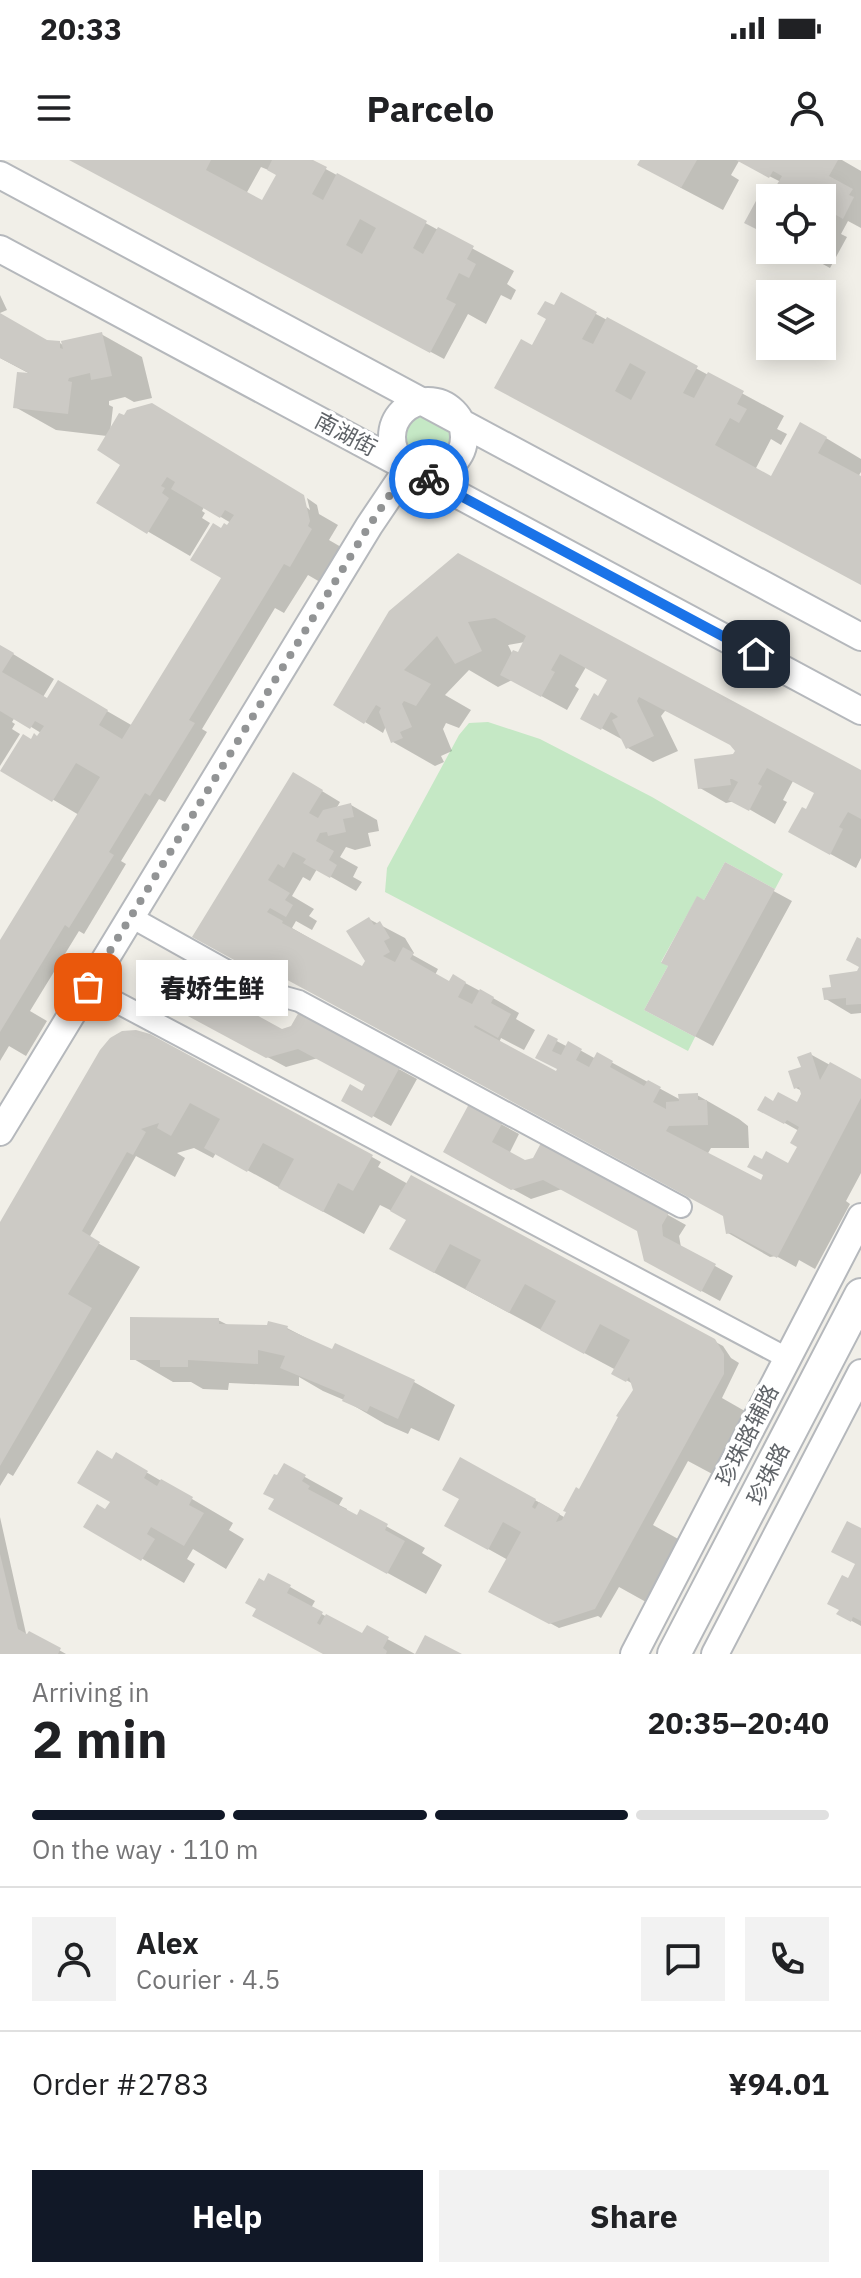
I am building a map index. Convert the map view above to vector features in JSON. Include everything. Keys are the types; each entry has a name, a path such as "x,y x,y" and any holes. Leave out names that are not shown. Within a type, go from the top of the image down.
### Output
{"street":[{"path":"0,175 861,637"},
{"name":"南湖街","path":"0,249 861,711"},
{"path":"421,401 408,406 401,413 392,432 395,452 408,468 428,474 448,468 459,457 465,442 462,423"},
{"path":"0,1132 369,526 408,468"},
{"path":"131,917 263,991 299,1001 681,1207"},
{"path":"88,987 820,1375"},
{"name":"珍珠路辅路","path":"634,1654 861,1217"},
{"name":"珍珠路","path":"674,1654 861,1295"},
{"path":"715,1654 861,1373"}],"green space":[{"path":"422,414 451,428 450,446 442,456 431,458 419,455 405,437 408,425"},
{"path":"488,722 540,739 652,797 783,874 775,889 725,862 704,900 697,897 661,962 668,966 644,1010 695,1037 688,1051 385,892 387,868 459,735 469,723"}],"building":[{"path":"69,160 211,160 206,170 262,200 276,175 267,170 272,160 313,160 327,167 312,194 323,200 337,173 427,221 413,248 423,254 438,227 474,246 467,259 476,264 469,278 459,273 446,299 456,304 430,353","holes":["360,219 376,228 362,254 346,245"]},
{"path":"640,160 697,160 681,188 637,165"},
{"path":"736,160 838,160 829,176 853,189 849,195 854,197 843,219 836,215 836,184 777,184 782,176 773,171 769,178"},
{"path":"756,201 756,229 744,223"},
{"path":"561,292 597,312 582,339 593,344 607,317 698,366 683,393 694,398 708,372 744,391 737,404 747,409 739,423 730,418 715,445 771,476 800,422 827,437 818,453 861,476 861,585 494,388 521,339 532,345 546,319 537,314 545,301 554,305","holes":["630,363 646,372 631,400 615,391"]},
{"path":"0,313 47,340 60,341 60,348 63,349 61,341 102,332 112,376 91,380 90,373 69,378 68,381 72,382 68,414 13,408 17,372 29,373 0,358"},
{"path":"152,403 304,495 310,521 308,526 312,529 290,567 284,564 189,720 195,723 150,796 145,793 109,852 114,855 69,928 65,925 0,1032 0,940 100,777 76,763 52,802 0,771 23,734 31,739 44,726 35,721 30,729 0,711 0,645 14,653 2,672 47,698 58,680 108,710 99,725 122,739 221,578 190,560 213,523 221,528 234,515 225,510 220,518 171,489 175,482 167,477 161,486 165,488 162,493 169,498 147,534 96,503 120,465 97,450 119,413 124,415 127,410"},
{"path":"458,553 861,770 861,819 848,812 839,827 843,829 830,855 788,832 814,793 767,768 749,811 728,800 738,782 732,779 731,785 698,789 694,759 733,754 735,751 730,745 639,697 637,701 654,736 626,749 612,720 618,717 616,715 611,712 601,730 580,719 594,693 598,696 607,680 560,654 551,670 555,672 541,697 500,675 513,650 518,652 526,636 495,618 468,622 482,651 455,664 437,636 404,670 431,684 416,706 404,701 402,704 412,727 400,732 403,738 391,743 379,712 381,708 376,705 364,724 333,705 389,611"},
{"path":"293,772 323,790 309,813 318,818 323,810 351,803 354,817 343,819 346,832 328,836 327,832 320,833 316,841 334,851 329,860 337,865 330,878 303,863 306,859 293,852 284,868 278,864 268,880 290,893 285,900 293,905 286,917 270,908 267,912 362,966 365,961 346,931 369,917 374,925 380,921 390,938 384,941 390,952 383,956 395,962 403,947 414,953 410,959 449,981 453,974 466,982 458,997 472,1004 480,989 494,997 491,1003 511,1014 498,1038 474,1027 556,1071 535,1058 548,1034 558,1039 552,1051 561,1055 568,1041 582,1049 576,1060 589,1067 597,1052 613,1061 610,1067 644,1086 648,1080 661,1087 653,1102 666,1109 666,1102 679,1101 678,1094 698,1093 698,1100 707,1100 708,1125 669,1126 666,1131 761,1180 763,1175 747,1167 754,1155 762,1159 766,1151 788,1163 797,1147 790,1143 799,1127 787,1120 784,1124 757,1110 765,1096 773,1101 778,1092 797,1102 801,1094 799,1087 794,1089 788,1071 801,1067 797,1057 811,1052 820,1080 830,1062 861,1079 861,1098 777,1258 731,1233 726,1234 723,1216 256,963 239,970 236,961 192,937"},
{"path":"725,862 775,889 695,1037 644,1010 668,966 661,963 697,896 704,900"},
{"path":"857,937 861,939 861,1004 846,1005 846,998 824,1000 822,988 831,987 829,975 857,971 859,967 846,960"},
{"path":"202,985 282,1029 291,1026 299,1012 400,1067 372,1118 341,1101 350,1084 362,1091 365,1085 298,1049 266,1058 186,1015"},
{"path":"136,1030 150,1034 373,1155 353,1191 338,1183 323,1212 278,1188 294,1159 263,1143 247,1172 204,1148 220,1119 190,1103 171,1136 157,1128 159,1123 141,1129 146,1132 133,1155 127,1152 82,1231 100,1242 68,1294 92,1308 0,1466 0,1222 100,1050 110,1038 122,1031"},
{"path":"469,1104 503,1122 492,1142 525,1160 533,1158 541,1143 669,1213 662,1225 663,1236 716,1264 701,1292 644,1261 637,1231 543,1180 511,1190 443,1152"},
{"path":"411,1175 715,1339 724,1354 724,1374 595,1609 549,1624 488,1592 521,1532 503,1522 488,1550 444,1526 459,1499 442,1490 460,1457 536,1499 532,1507 535,1509 539,1502 560,1514 556,1522 562,1520 566,1512 563,1511 576,1487 579,1489 616,1416 633,1390 629,1377 626,1382 611,1374 630,1340 600,1324 584,1354 540,1330 556,1301 525,1284 509,1313 465,1289 481,1260 450,1244 434,1273 389,1249 406,1220 390,1211"},
{"path":"130,1317 219,1318 219,1324 267,1325 268,1321 288,1326 287,1329 332,1349 335,1343 415,1380 398,1419 370,1406 367,1412 342,1401 345,1395 280,1368 285,1356 258,1350 258,1364 188,1360 188,1367 160,1367 160,1360 130,1360"},
{"path":"97,1450 112,1459 116,1452 148,1471 144,1478 157,1486 161,1479 193,1497 189,1505 204,1513 184,1546 151,1527 147,1534 155,1539 141,1561 83,1527 97,1504 105,1509 110,1502 77,1483"},
{"path":"284,1463 306,1475 302,1481 310,1486 308,1489 357,1515 360,1509 388,1524 385,1530 405,1541 387,1574 268,1509 274,1499 263,1494"},
{"path":"847,1521 861,1528 861,1621 853,1617 851,1622 836,1614 839,1610 827,1604 842,1575 848,1578 855,1564 831,1552"},
{"path":"0,1554 18,1629 27,1634 29,1631 61,1648 58,1654 0,1654"},
{"path":"268,1573 291,1585 287,1593 323,1612 317,1623 320,1625 326,1614 362,1633 367,1625 389,1637 383,1648 386,1654 323,1654 252,1616 256,1609 245,1603 259,1578 264,1581"},
{"path":"425,1635 462,1654 415,1654"}],"way so far":[{"path":"88,987 369,526 408,468 429,479"}],"place":[{"name":"春娇生鲜","path":"88,987"}],"route":[{"path":"429,479 756,654"}]}
